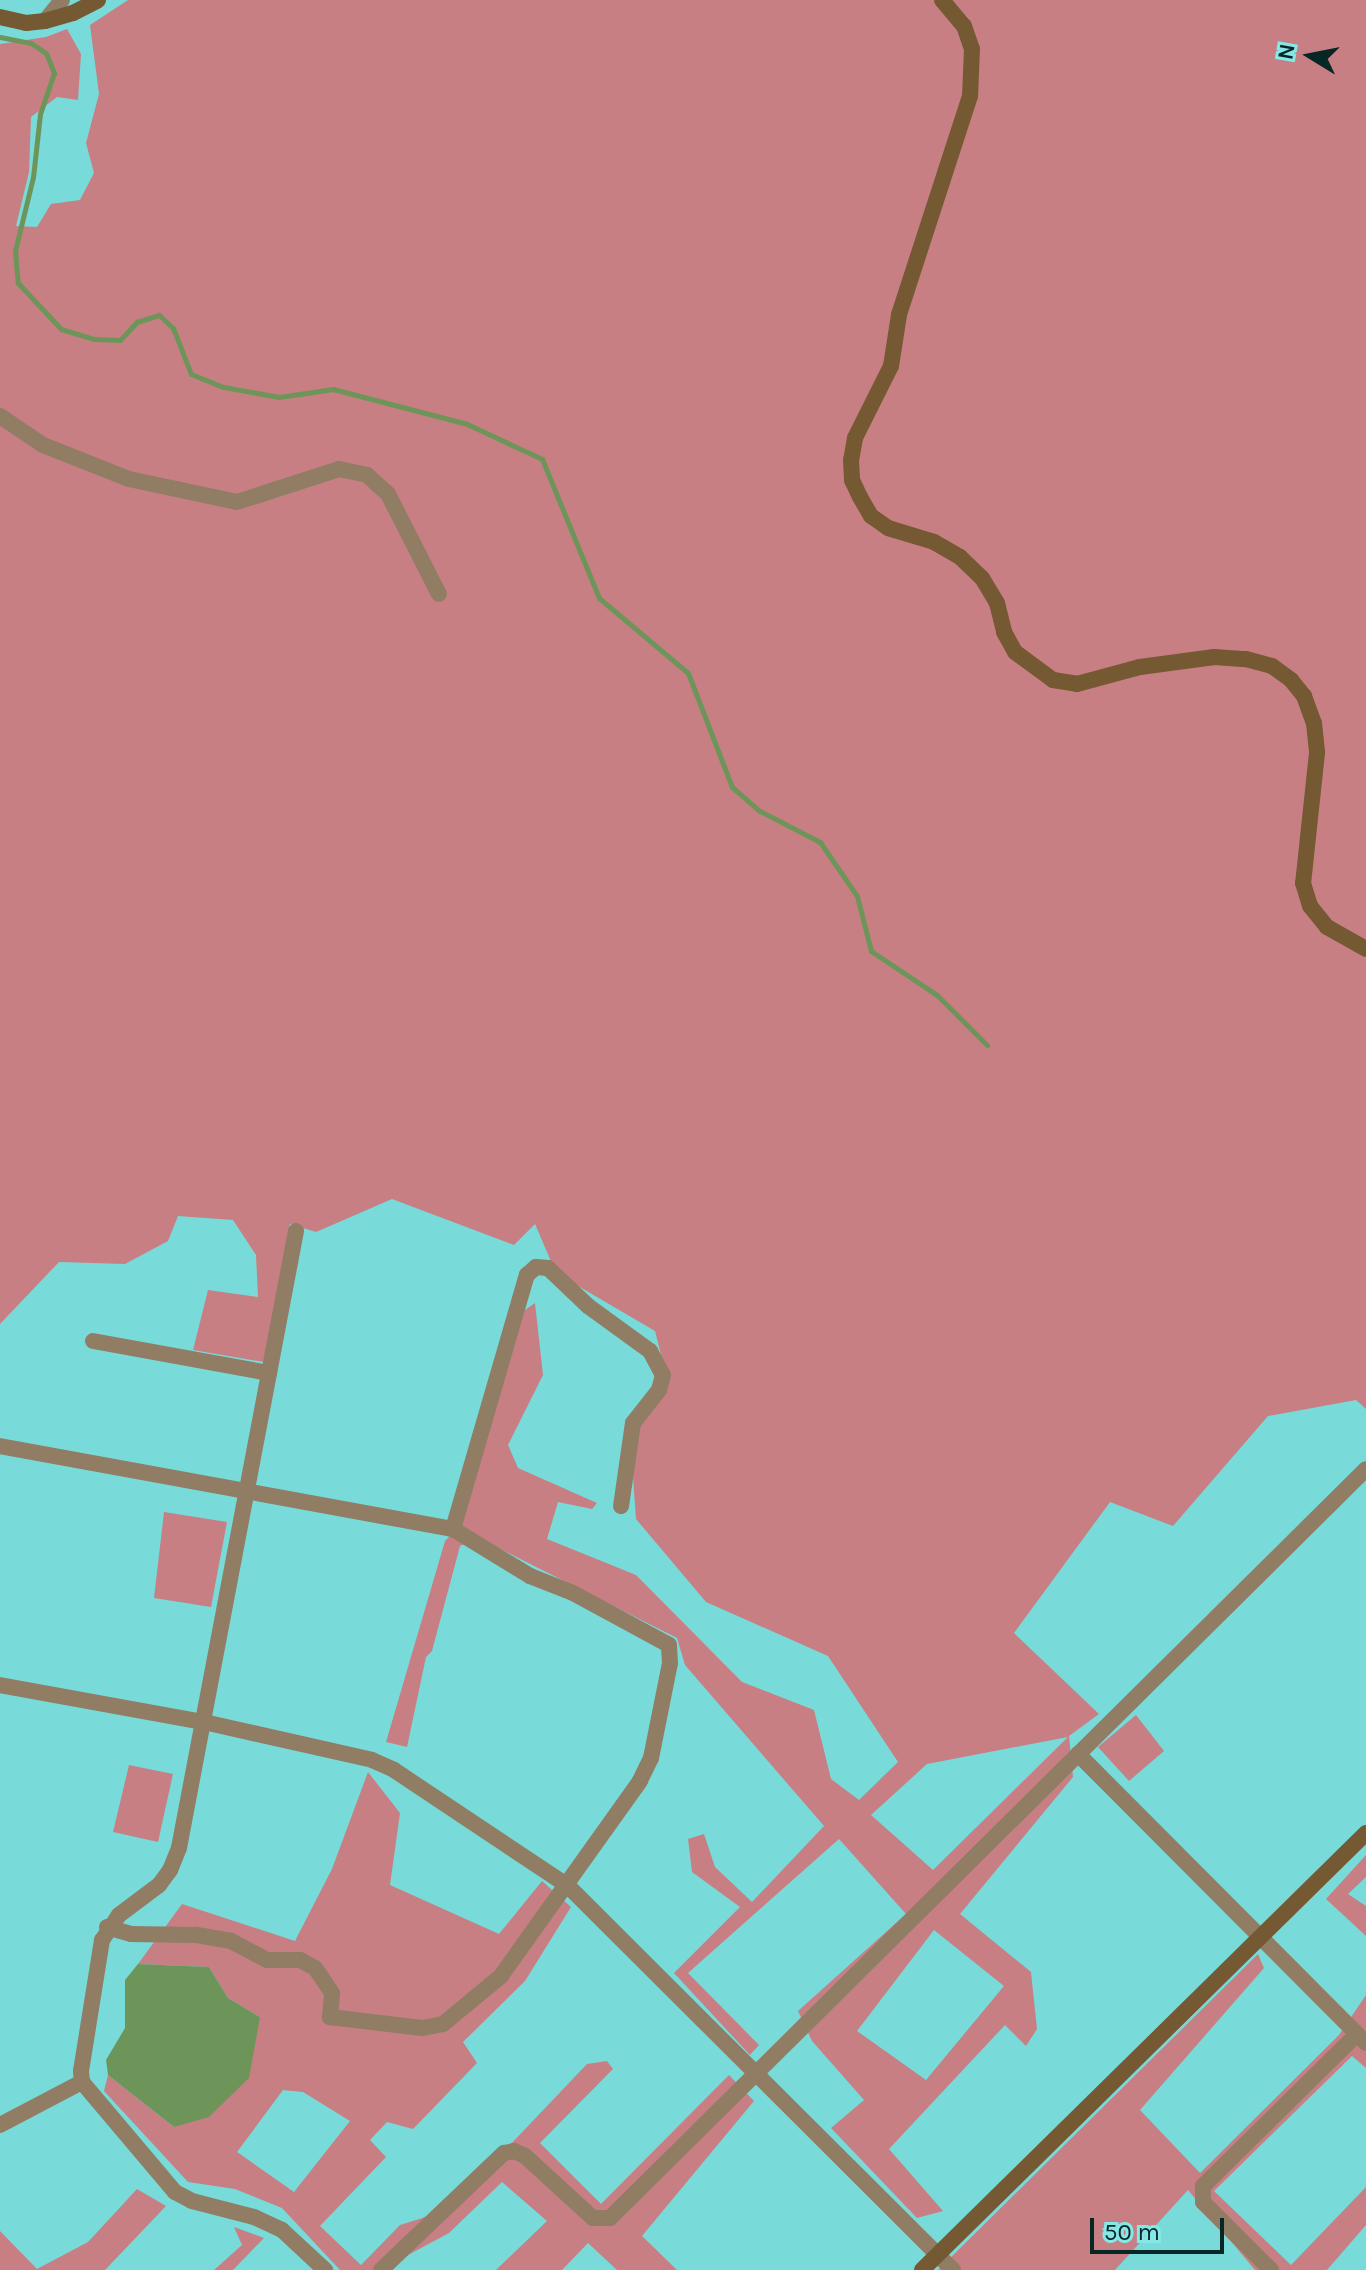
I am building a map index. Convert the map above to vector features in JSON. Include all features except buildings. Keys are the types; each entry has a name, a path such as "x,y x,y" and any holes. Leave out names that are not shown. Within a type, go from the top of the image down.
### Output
{"street":[{"path":"45,21 62,0"},
{"path":"0,17 26,23 45,21 73,13 98,0"},
{"path":"942,0 964,26 972,49 970,96 899,315 891,366 855,438 851,470 860,497 871,516 888,528 934,542 960,557 982,578 997,603 1004,632 1015,652 1053,680 1077,684 1140,667 1214,657 1246,659 1272,666 1291,680 1304,696 1314,723 1317,753 1303,883 1310,906 1327,927 1366,949"},
{"path":"0,416 43,445 129,479 237,502 339,469 367,475 388,494 439,594"},
{"path":"296,1231 244,1490 179,1848 170,1870 159,1885 107,1927 102,1940 82,2082 175,2192 192,2201 254,2217 282,2230 325,2270"},
{"path":"453,1529 527,1275 536,1267 548,1268 588,1306 650,1351 663,1375 659,1390 633,1423 621,1506"},
{"path":"93,1341 269,1373"},
{"path":"0,1446 453,1529 530,1576 573,1593 669,1645 670,1663 651,1758 640,1781 501,1976 443,2024 422,2028 330,2017 332,1993 315,1968 300,1960 267,1960 231,1941 196,1935 131,1934 107,1927"},
{"path":"381,2270 504,2153 514,2151 525,2156 593,2218 610,2218 1366,1469"},
{"path":"0,1685 204,1722 372,1760 394,1770 568,1886 953,2270"},
{"path":"1078,1754 1362,2038 1203,2186 1203,2202 1271,2270"},
{"path":"922,2270 1366,1833"},
{"path":"0,2125 82,2082"}],"shaded area":[{"path":"128,0 1366,0 1366,1409 1356,1400 1268,1416 1173,1526 1110,1502 1014,1633 1099,1714 1069,1736 1073,1777 960,1914 1031,1972 1037,2029 1026,2046 1005,2025 889,2149 943,2211 917,2218 831,2128 864,2100 812,2041 798,2011 906,1914 839,1839 688,1973 759,2045 750,2055 674,1973 740,1907 692,1872 688,1839 704,1834 715,1867 752,1902 824,1826 685,1665 677,1638 479,1538 460,1546 432,1651 426,1657 407,1747 386,1742 445,1541 460,1525 522,1312 535,1303 543,1375 508,1445 518,1468 597,1503 592,1509 558,1502 547,1539 636,1575 742,1682 814,1710 831,1779 859,1800 898,1762 828,1656 706,1602 636,1519 630,1435 668,1382 655,1331 556,1273 535,1224 514,1245 392,1199 316,1232 290,1224 264,1362 193,1350 208,1290 258,1297 256,1255 233,1220 178,1216 168,1241 125,1264 59,1262 0,1324 0,44 46,37 67,29 81,54 78,100 57,97 31,117 29,172 16,226 37,227 51,204 80,200 94,173 86,143 99,94 90,25","holes":["1068,1737 933,1870 871,1815 927,1764","934,1930 1004,1986 926,2080 857,2031"]},
{"path":"164,1512 227,1522 211,1607 154,1598"},
{"path":"1136,1715 1164,1751 1129,1781 1098,1747"},
{"path":"129,1765 173,1774 158,1842 113,1832"},
{"path":"368,1772 400,1813 390,1885 499,1934 542,1881 571,1907 525,1981 463,2042 477,2063 413,2129 387,2122 370,2140 386,2157 320,2226 361,2265 400,2225 448,2210 587,2064 607,2061 613,2069 540,2143 601,2204 729,2075 754,2101 642,2236 677,2270 617,2270 588,2243 562,2270 496,2270 547,2221 502,2182 449,2233 380,2270 340,2270 282,2208 235,2189 188,2182 104,2091 108,2075 174,2127 260,2017 228,1998 209,1967 138,1964 182,1904 295,1941 332,1869","holes":["283,2090 303,2092 350,2121 294,2192 237,2152"]},
{"path":"1366,1855 1366,1877 1348,1894 1366,1906 1366,1936 1326,1899"},
{"path":"1258,1954 1264,1968 1140,2110 1200,2173 1339,2035 1366,1995 1366,2068 1352,2056 1214,2191 1291,2265 1366,2187 1366,2225 1327,2270 1255,2270 1188,2190 1115,2270 938,2270"},
{"path":"138,1964 209,1967 228,1998 260,2017 249,2078 209,2117 174,2127 108,2075 106,2060 125,2028 125,1980"},
{"path":"137,2189 166,2206 105,2270 0,2270 0,2231 37,2269 88,2242"},
{"path":"234,2227 264,2238 233,2270 214,2270 242,2245"}],"waterway":[{"path":"0,37 31,43 46,53 54,73 40,114 33,177 15,251 18,283 61,329 94,339 120,340 137,322 159,315 173,328 191,374 224,387 279,397 333,389 467,424 542,459 599,598 688,673 732,787 760,811 820,842 857,896 871,951 937,995 987,1045"}]}
